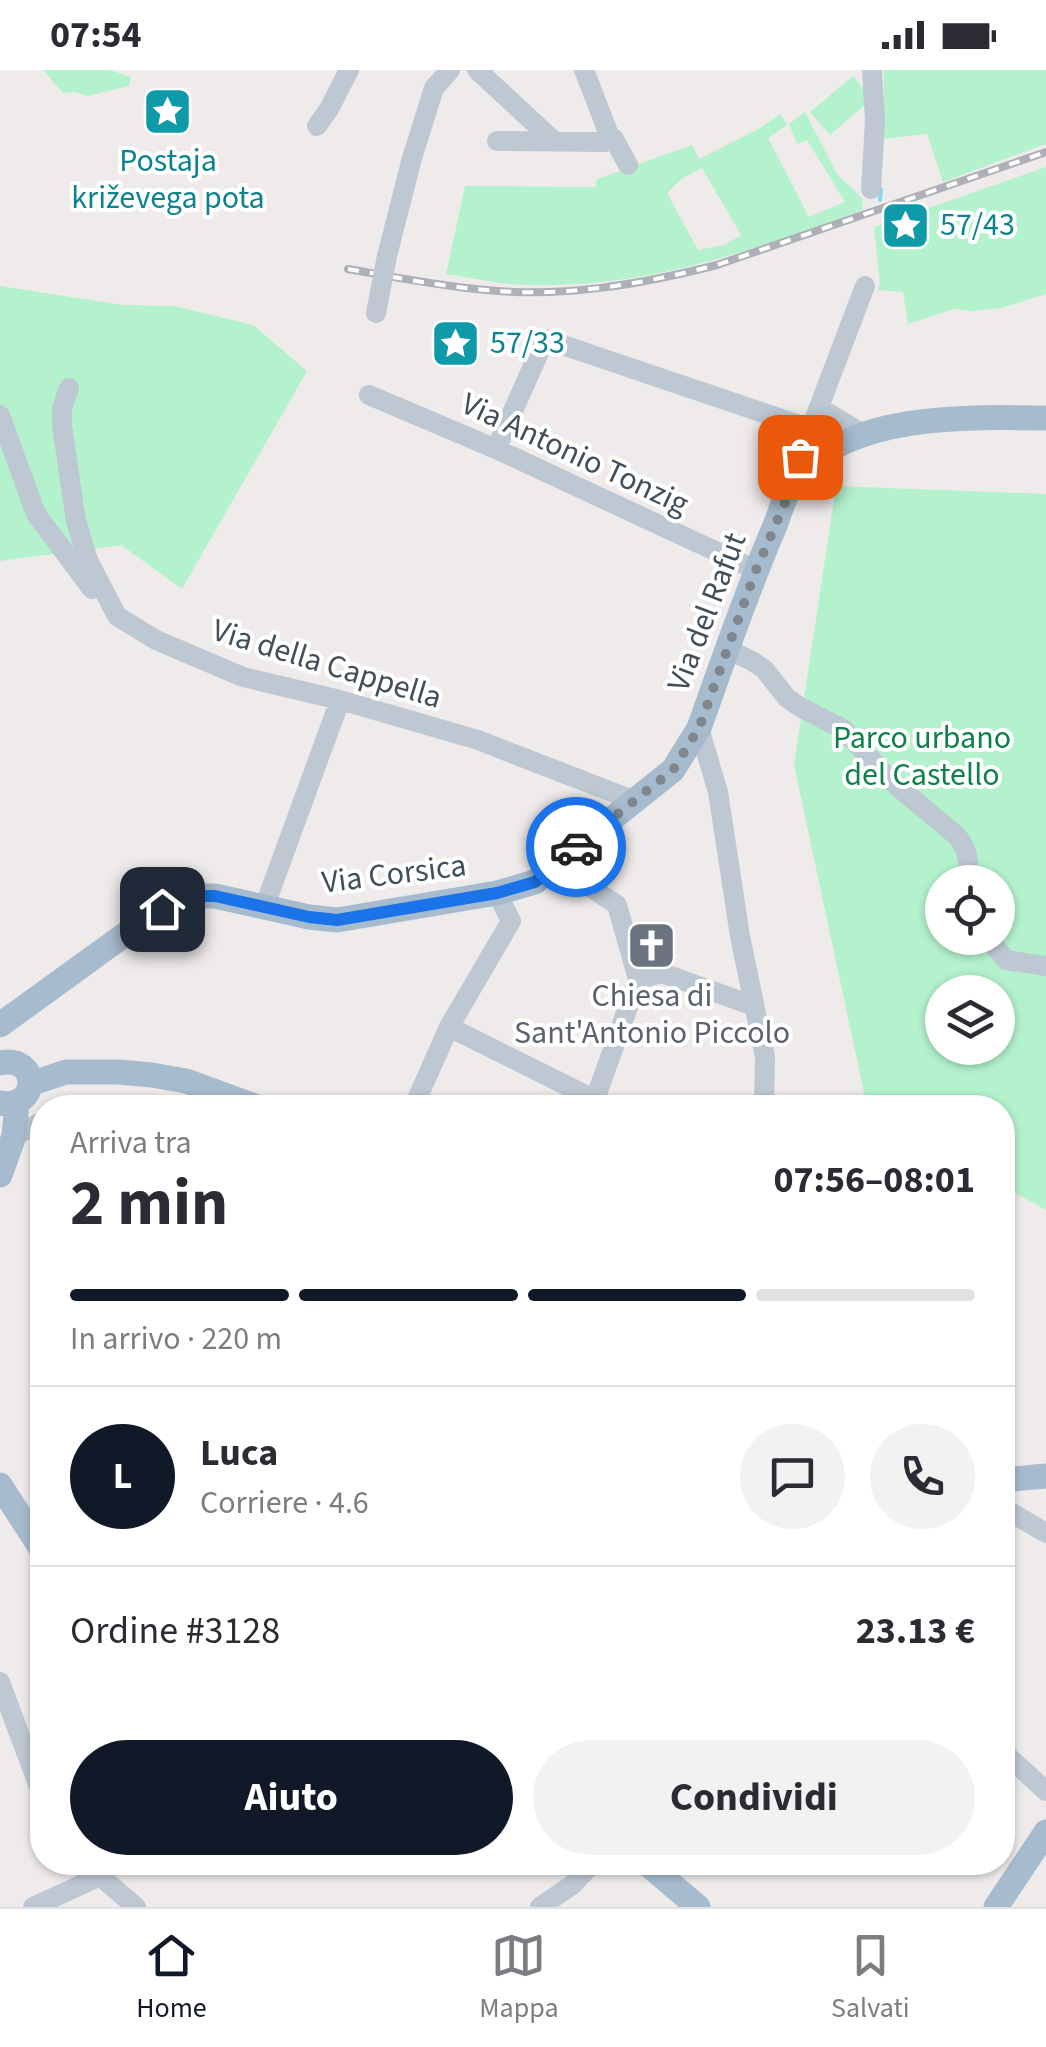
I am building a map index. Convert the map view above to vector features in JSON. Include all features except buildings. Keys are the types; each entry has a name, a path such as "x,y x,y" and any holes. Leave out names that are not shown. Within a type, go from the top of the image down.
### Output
{"main road":[{"path":"796,477 835,445 863,434 956,418 1046,418"},
{"name":"Via del Rafut","path":"535,882 673,770 699,728 756,570 796,477"},
{"name":"Via Corsica","path":"3,1040 138,924 197,896 215,896 337,920 497,893 535,882"},
{"path":"0,1175 14,1136 16,1097 27,1071 3,1040"},
{"path":"16,1097 66,1072 152,1075 186,1081 224,1095"},
{"path":"1015,1479 1046,1476"},
{"path":"0,1485 30,1531"},
{"path":"996,1907 1046,1832"},
{"path":"661,1875 698,1907"}],"street":[{"path":"317,126 348,70"},
{"path":"376,314 412,158 434,88 450,70"},
{"path":"477,70 555,142"},
{"path":"497,141 604,142 608,132 605,120 584,70"},
{"path":"871,189 876,121 872,70"},
{"path":"606,138 614,139 628,165"},
{"name":"Via del Rafut","path":"796,477 865,286"},
{"path":"496,450 545,338 811,428"},
{"path":"68,388 62,426 76,521 88,560 117,616"},
{"name":"Via Antonio Tonzig","path":"369,395 756,570"},
{"path":"820,408 863,434"},
{"path":"0,414 36,514 96,595 117,616"},
{"name":"Via della Cappella","path":"117,616 156,640 243,677 478,740 635,802"},
{"path":"727,650 764,669 787,698 800,707 842,729 892,781 957,836 969,865"},
{"path":"264,908 340,700"},
{"path":"699,728 718,792 740,936 765,1057 764,1095"},
{"path":"673,770 695,770 718,792"},
{"path":"556,864 617,905 638,979 603,1095"},
{"path":"419,1095 448,1027 511,920 497,893"},
{"path":"1002,955 1006,960 1046,966"},
{"path":"638,979 662,974 754,1006"},
{"path":"448,1027 582,1095"},
{"path":"14,1136 30,1128"},
{"path":"1015,1515 1046,1533"},
{"path":"0,1682 30,1763"},
{"path":"1015,1763 1046,1790"},
{"path":"34,1907 83,1875"},
{"path":"97,1875 136,1907"},
{"path":"540,1907 582,1875"},
{"path":"564,1907 572,1885"}],"green space":[{"path":"43,70 110,70 131,77 129,86 88,96 63,93"},
{"path":"884,70 1046,70 1046,144 943,182 927,134 884,139"},
{"path":"853,76 872,99 830,135 810,112"},
{"path":"805,112 837,174 862,198 863,210 700,264 616,280 519,285 446,274 465,186 595,187 597,179 692,145 699,159 780,114 787,125 768,138 809,217 845,202 807,140 797,144 789,124","holes":["702,168 741,235 724,245 698,250 667,193 681,179"]},
{"path":"1046,167 1046,294 1001,308 954,309 908,324 903,292 878,290 874,227"},
{"path":"0,286 123,305 174,306 253,325 307,371 182,589 121,545 0,561"},
{"name":"Parco urbano del Castello","path":"836,486 1046,494 1046,1210 1015,1193 1015,1095 864,1095 794,765"}],"waterway":[{"path":"880,200 881,189"}],"railway":[{"path":"348,269 515,292 574,291 632,283 717,265 1046,152"}],"way so far":[{"path":"576,847 673,770 699,728 756,570 796,477 800,457"}],"place":[{"name":"Postaja križevega pota","path":"168,111"},
{"name":"57/43","path":"905,225"},
{"name":"57/33","path":"455,343"},
{"name":"Chiesa di Sant'Antonio Piccolo","path":"652,946"}],"route":[{"path":"162,909 197,896 215,896 337,920 497,893 535,882 576,847"}]}
